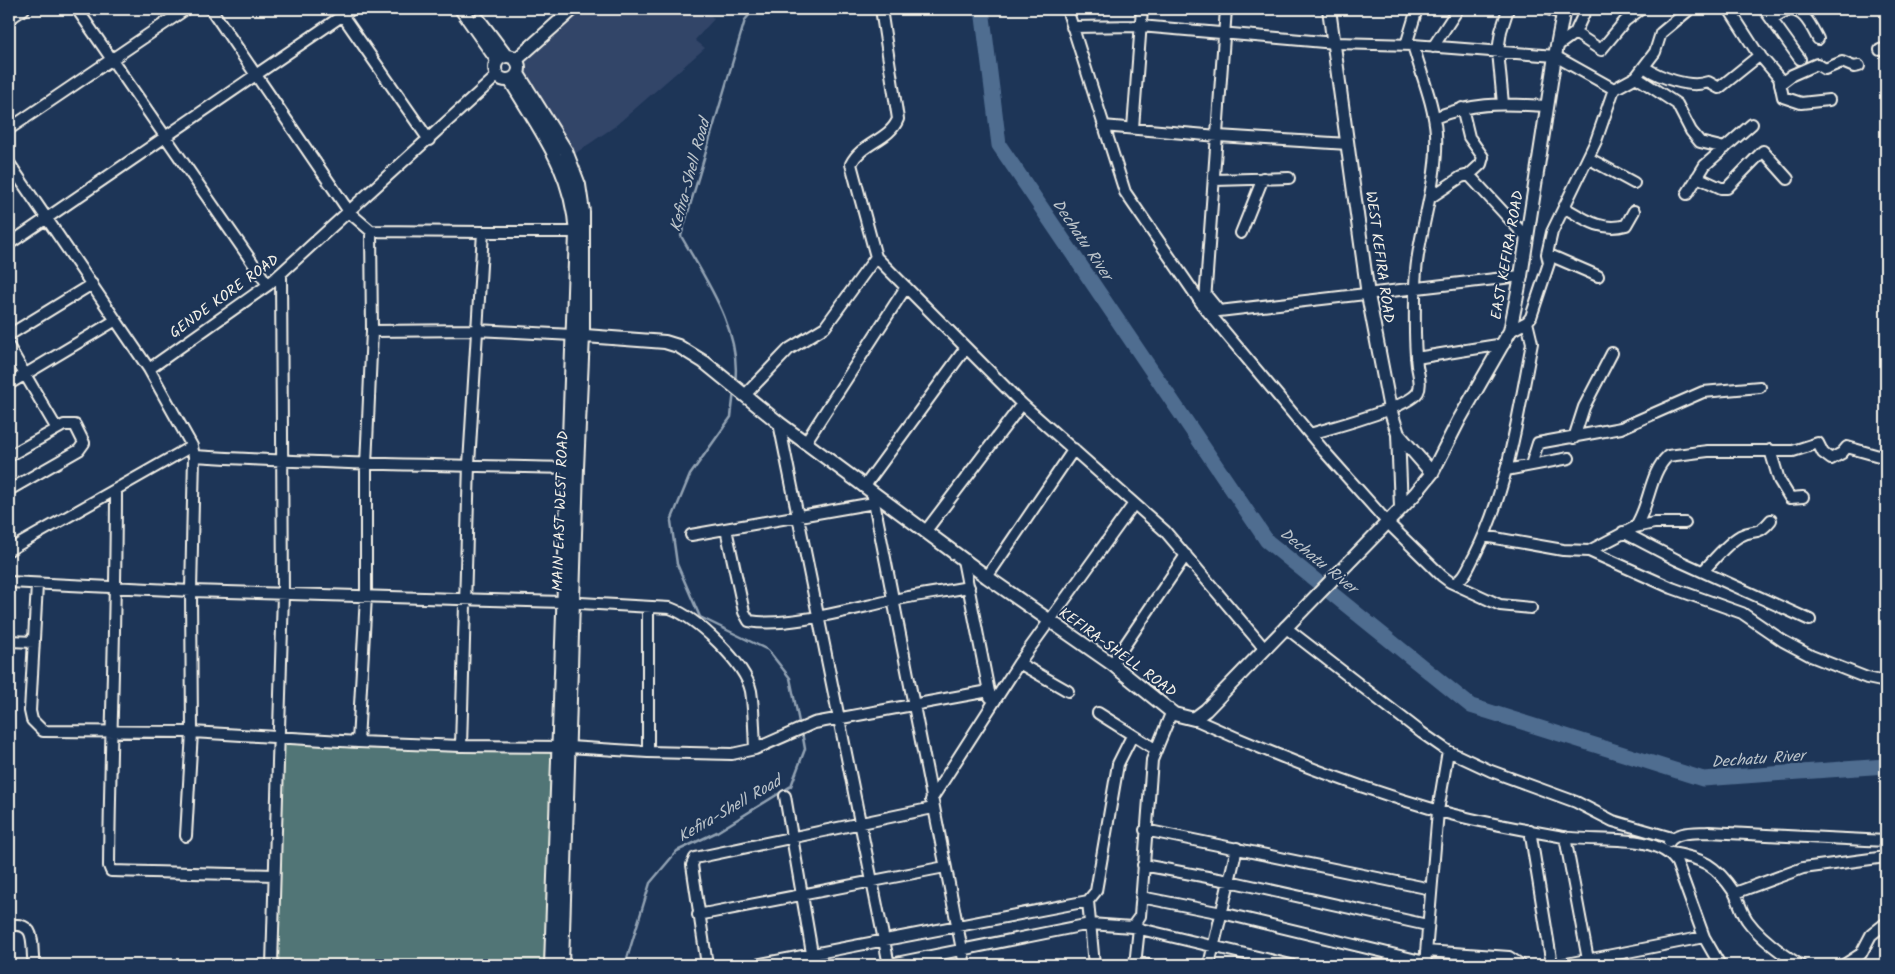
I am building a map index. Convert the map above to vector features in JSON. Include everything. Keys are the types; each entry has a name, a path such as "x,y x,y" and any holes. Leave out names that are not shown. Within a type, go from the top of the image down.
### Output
{"main road":[{"path":"462,9 506,59 519,66 514,77 503,80 497,76 494,66 506,59 573,9"},
{"path":"471,9 506,59"},
{"name":"WEST KEFIRA ROAD","path":"1329,9 1368,295 1390,409 1398,434 1401,508"},
{"name":"EAST KEFIRA ROAD","path":"1401,508 1432,473 1459,420 1510,331 1522,276 1563,11"},
{"name":"MAIN EAST WEST ROAD","path":"514,77 536,114 564,173 579,232 578,335 560,836 551,965"},
{"name":"KEFIRA-SHELL ROAD","path":"578,335 652,340 678,346 704,362 870,494 1112,664 1174,714 1194,719"},
{"path":"1398,434 1432,473"},
{"path":"1194,719 1206,710 1401,508"},
{"name":"MAIN EAST WEST ROAD","path":"560,836 562,965"}],"street":[{"path":"9,19 24,9"},
{"path":"77,9 164,138 268,285"},
{"path":"9,129 186,9"},
{"path":"211,9 350,213 371,231 579,232"},
{"path":"9,244 256,74 340,12 352,9"},
{"path":"881,9 898,119 895,126 860,150 850,164 876,257 965,349 1022,404 1074,449 1133,505 1165,531 1264,648"},
{"path":"1068,9 1072,27 1125,192 1204,307 1310,434 1388,523 1442,576 1500,605 1531,608"},
{"path":"1133,128 1142,9"},
{"path":"1204,307 1215,180 1226,9"},
{"path":"1310,434 1390,409 1418,391 1415,286 1420,245 1431,198 1436,155 1434,118 1410,45 1417,9"},
{"path":"1433,47 1458,9"},
{"path":"1503,104 1498,51 1501,31 1508,9"},
{"path":"1548,9 1563,11"},
{"path":"1556,51 1575,33 1586,9"},
{"path":"1575,33 1601,50 1625,21 1641,9"},
{"path":"1455,583 1464,576 1484,536 1506,470 1532,343 1527,322 1549,263 1546,254 1552,232 1565,208 1576,179 1588,158 1614,89 1636,77 1655,52 1662,33 1690,9"},
{"path":"1729,9 1760,55 1779,78 1781,94 1787,99 1801,103 1829,100"},
{"path":"1764,9 1800,59"},
{"path":"1772,20 1786,11 1794,11 1809,22 1818,39"},
{"path":"340,12 429,140"},
{"path":"1072,27 1140,26 1335,43 1410,45 1498,51 1556,51 1614,89"},
{"path":"1644,67 1670,81 1702,84 1708,82 1719,88 1760,55"},
{"path":"1780,84 1792,75 1817,64 1825,69 1840,62 1859,66"},
{"name":"GENDE KORE ROAD","path":"149,369 268,285 350,213 497,76"},
{"path":"1636,77 1676,104 1691,131 1700,142 1725,148"},
{"path":"1434,118 1462,108 1503,104 1547,106"},
{"path":"1431,198 1461,177 1469,175 1481,164 1483,157 1469,137 1462,108"},
{"path":"1687,194 1705,166 1752,124"},
{"path":"1103,126 1218,136 1348,144"},
{"path":"1697,177 1721,188 1727,188 1763,151 1788,179"},
{"path":"1588,158 1634,183"},
{"path":"9,163 149,369 193,451 191,591 192,732 186,836"},
{"path":"1469,175 1527,238"},
{"path":"1241,233 1263,178"},
{"path":"1215,180 1289,178"},
{"path":"1565,208 1602,227 1626,225 1634,211"},
{"path":"358,742 366,596 366,465 372,331 371,231"},
{"path":"461,746 469,464 483,232"},
{"path":"1546,254 1598,276"},
{"path":"738,389 789,349 825,327 876,257"},
{"path":"272,965 283,594 281,274"},
{"path":"1206,295 1219,311 1368,295 1415,286 1522,276"},
{"path":"9,335 92,284"},
{"path":"806,443 906,287"},
{"path":"9,384 116,320"},
{"path":"1510,331 1527,322"},
{"path":"372,331 476,330 578,335"},
{"path":"1416,358 1504,344"},
{"path":"9,347 57,429"},
{"path":"691,535 798,515 870,494 965,349"},
{"path":"1574,438 1584,407 1612,353"},
{"path":"1531,465 1538,443 1574,438 1630,425 1703,392 1760,387"},
{"path":"925,532 1022,404"},
{"path":"779,423 873,882 888,965 1090,924 1135,927 1291,965"},
{"path":"9,456 64,425 75,425 82,435 84,443 79,450 9,490"},
{"path":"1635,526 1642,517 1660,467 1668,456 1708,451 1794,451 1818,443 1823,453 1831,459 1847,448 1880,456 1886,455"},
{"path":"987,578 1074,449"},
{"path":"1770,450 1778,480 1790,498 1803,497"},
{"path":"9,550 193,451 282,462 366,465 469,464 572,468"},
{"path":"1506,470 1569,458"},
{"path":"116,491 116,587 110,732 109,866 112,872 274,875"},
{"path":"870,494 964,965"},
{"path":"707,965 692,865 696,858 861,823 932,804 1019,663 1133,505"},
{"path":"1703,571 1726,546 1741,536 1760,532 1771,520"},
{"path":"1589,551 1635,526 1654,522 1685,523"},
{"path":"726,529 744,612 750,621 760,623 819,617 892,600 968,587"},
{"path":"1623,532 1810,620"},
{"path":"1484,536 1563,550 1589,551 1672,588 1742,613 1783,641 1811,656 1867,678 1886,682"},
{"path":"1112,664 1186,555"},
{"path":"963,560 992,706"},
{"path":"9,582 37,585 191,591 568,602 670,608 684,614 707,631 731,658 750,690 755,749"},
{"path":"37,585 30,711 32,720 43,731 192,732 358,742 563,747 732,754 755,749 814,723 989,691"},
{"path":"648,606 648,752"},
{"path":"1285,627 1422,734 1448,751 1491,771 1576,802 1613,821 1672,838 1680,835 1709,832 1886,841"},
{"path":"9,641 34,642"},
{"path":"1019,663 1068,691"},
{"path":"1098,713 1155,749"},
{"path":"1148,965 1135,964 1135,927 1140,916 1150,772 1155,749 1170,716 1174,714"},
{"path":"1194,719 1266,752 1339,780 1438,811 1565,837 1654,844 1667,851 1693,857 1710,864 1735,893 1748,921 1776,949 1800,965"},
{"path":"755,965 1088,901 1096,892 1118,764 1132,736"},
{"path":"1141,897 1222,913 1425,964 1438,811 1448,751"},
{"path":"785,796 814,965"},
{"path":"1145,830 1431,889"},
{"path":"1530,830 1552,965"},
{"path":"1565,837 1589,963"},
{"path":"1667,851 1672,838"},
{"path":"1209,965 1237,848"},
{"path":"1667,851 1677,863 1704,937 1720,965"},
{"path":"1735,893 1803,868 1886,857"},
{"path":"1143,865 1229,881 1427,925"},
{"path":"698,915 945,867"},
{"path":"1088,901 1094,965"},
{"path":"1844,965 1861,954 1871,935 1886,923"},
{"path":"9,925 23,926 29,929 32,934 34,965"},
{"path":"1561,965 1589,963 1704,937"},
{"path":"1426,951 1509,957 1521,965"}],"shaded area":[{"path":"578,9 705,9 714,19 695,40 705,48 614,127 573,155 525,73 527,57"}],"green space":[{"path":"278,737 557,747 551,965 272,965"}],"waterway":[{"name":"Kefira-Shell Road","path":"735,383 736,364 728,325 711,288 681,236 745,20 754,9"},
{"name":"Dechatu River","path":"982,9 999,145 1267,541 1471,706 1703,779 1886,766"},
{"name":"Kefira-Shell Road","path":"734,391 731,417 690,475 671,521 677,564 700,617 768,650 790,678 800,727"},
{"name":"Kefira-Shell Road","path":"625,965 650,883 677,851 717,832 791,786 805,749 802,732"}]}
